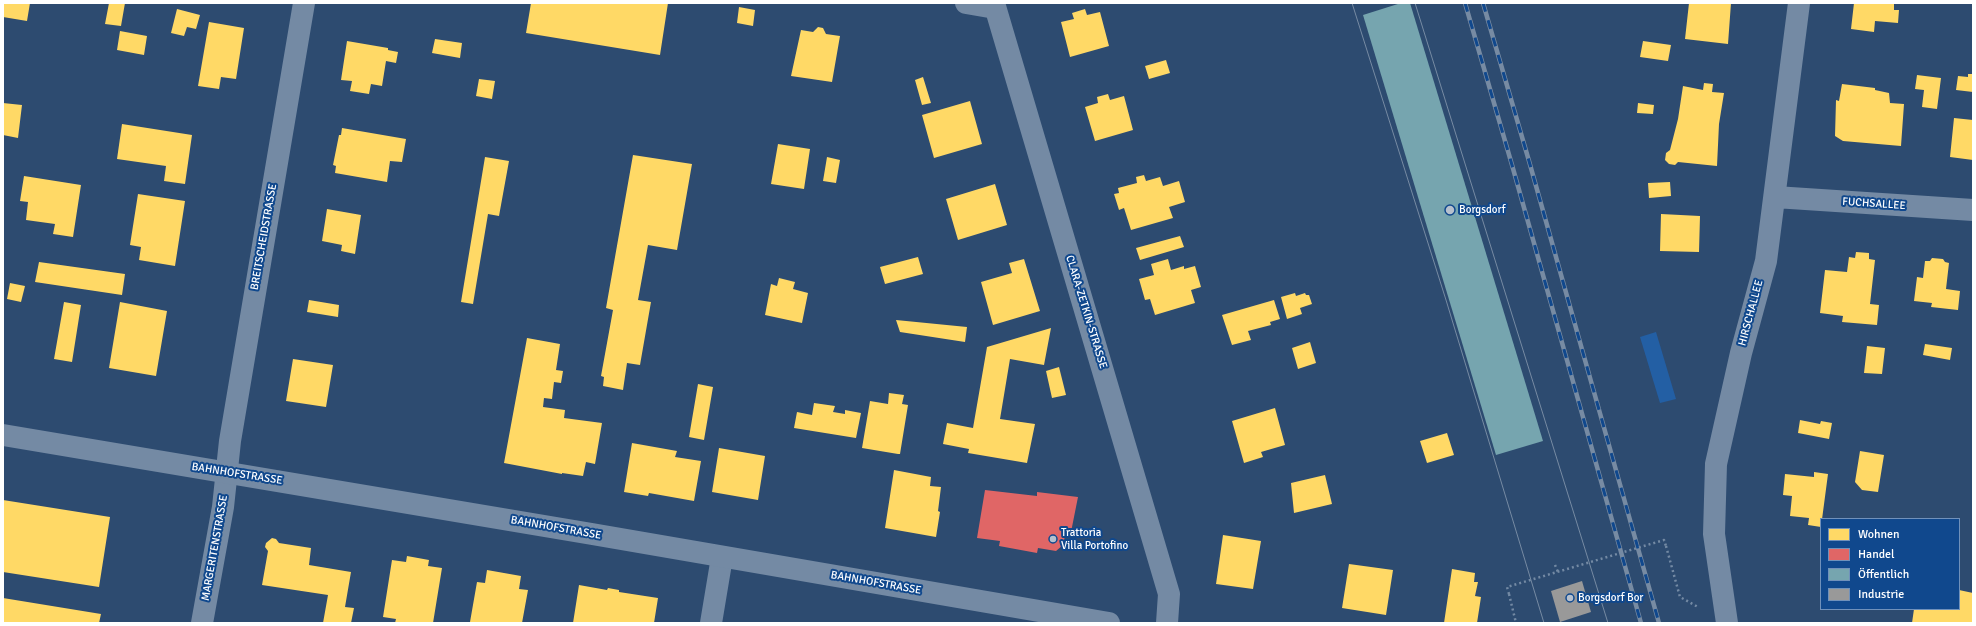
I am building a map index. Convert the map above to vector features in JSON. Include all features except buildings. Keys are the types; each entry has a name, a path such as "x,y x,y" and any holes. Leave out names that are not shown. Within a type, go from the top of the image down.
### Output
{"street":[{"name":"BREITSCHEIDSTRASSE","path":"226,472 304,3"},
{"path":"966,3 994,6"},
{"name":"HIRSCHALLEE","path":"1726,623 1714,534 1716,464 1741,353 1766,261 1799,3"},
{"name":"CLARA-ZETKIN-STRASSE","path":"994,6 1169,594 1167,623"},
{"name":"FUCHSALLEE","path":"1775,197 1973,210"},
{"name":"BAHNHOFSTRASSE","path":"3,435 1109,623"},
{"name":"MARGERITENSTRASSE","path":"202,623 223,507 226,472"},
{"path":"711,623 722,557"}],"path":[{"path":"1516,623 1506,587 1664,540 1680,597"},
{"path":"1555,564 1558,572"}],"shaded area":[{"path":"1656,332 1676,399 1660,403 1640,337"}],"tram line":[{"path":"1352,3 1446,300 1544,623"},
{"path":"1415,3 1608,623"}],"railway":[{"path":"1465,3 1641,623"},
{"path":"1483,3 1659,623"}],"place":[{"name":"Borgsdorf","path":"1450,210"},
{"name":"Trattoria Villa Portofino","path":"1053,539"},
{"name":"Borgsdorf Bor","path":"1570,598"}]}
